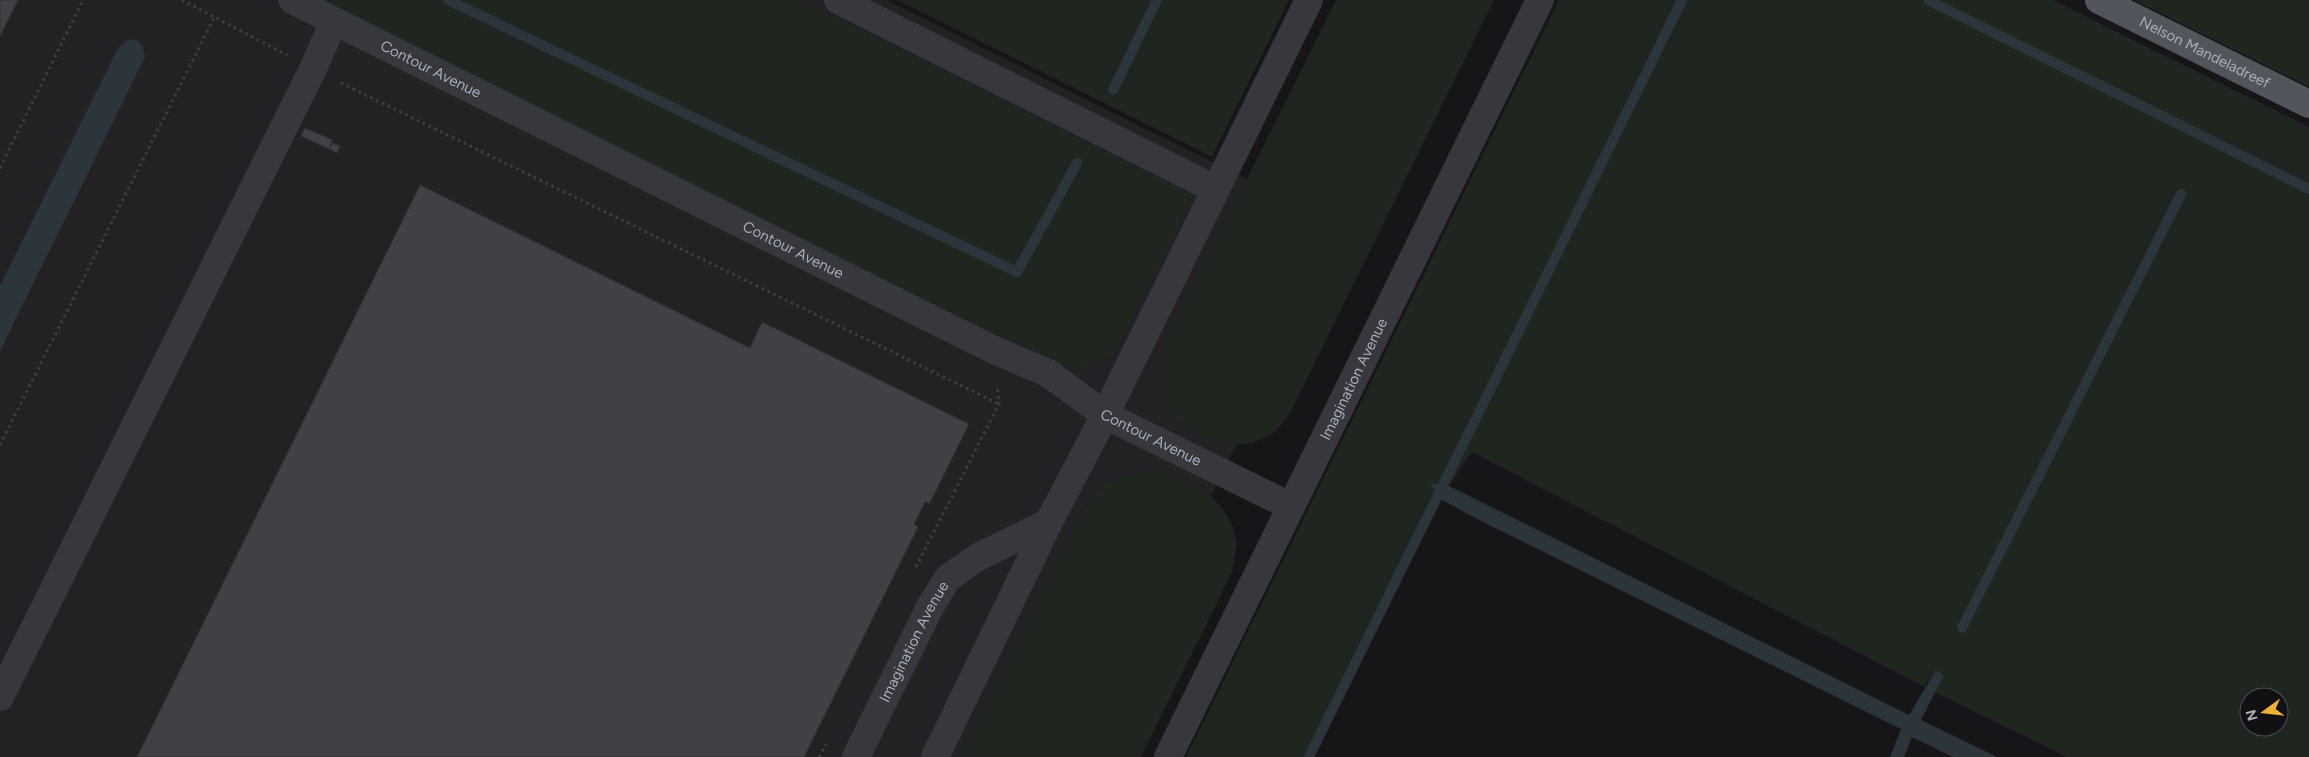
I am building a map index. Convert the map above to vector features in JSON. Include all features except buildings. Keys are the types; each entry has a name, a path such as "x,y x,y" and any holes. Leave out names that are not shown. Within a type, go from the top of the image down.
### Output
{"main road":[{"name":"Nelson Mandeladreef","path":"2099,0 2309,104"}],"street":[{"name":"Contour Avenue","path":"292,0 994,350 1048,374 1106,415 1290,506"},
{"path":"838,0 1215,189"},
{"path":"935,757 1049,522 1106,415 1309,0"},
{"name":"Imagination Avenue","path":"1168,757 1540,0"},
{"path":"0,697 313,69 334,21"},
{"name":"Imagination Avenue","path":"856,757 931,605 948,578 978,557 1049,522"}],"path":[{"path":"0,168 83,0"},
{"path":"182,0 313,69 999,404"},
{"path":"0,445 215,16"},
{"path":"913,572 999,404 994,350"},
{"path":"819,757 828,739"}],"shaded area":[{"path":"0,0 886,0 1346,228 1079,757 0,757"},
{"path":"316,0 799,0 1194,195 1118,348 1103,360 1087,366 1051,365"},
{"path":"897,0 1289,0 1212,157"},
{"path":"1336,0 1494,0 1289,415 1275,431 1254,442 1226,444 1212,441 1198,436 1186,428 1168,406 1162,386 1162,350"},
{"path":"1559,0 2053,0 2309,127 2309,757 2067,757 1934,692 1944,675 1936,670 1924,687 1472,452 1449,486 1431,483 1442,500 1312,757 1186,757"},
{"path":"2134,0 2309,0 2309,87"},
{"path":"135,39 142,45 145,57 0,351 0,286 117,50 125,42"},
{"path":"1148,470 1178,477 1204,491 1216,501 1225,512 1232,526 1236,545 1232,572 1141,757 963,757 1085,509 1104,485 1111,480 1127,473"},
{"path":"1430,483 1449,486 1909,715 1936,670 1944,675 1921,720 1997,757 1953,757 1912,737 1904,757 1890,757 1901,729 1483,522 1442,500"}],"waterway":[{"path":"448,0 1017,272 1077,163"},
{"path":"1113,90 1157,0"},
{"path":"1309,757 1682,0"},
{"path":"1928,0 2309,189"},
{"path":"1962,628 2181,194"}]}
